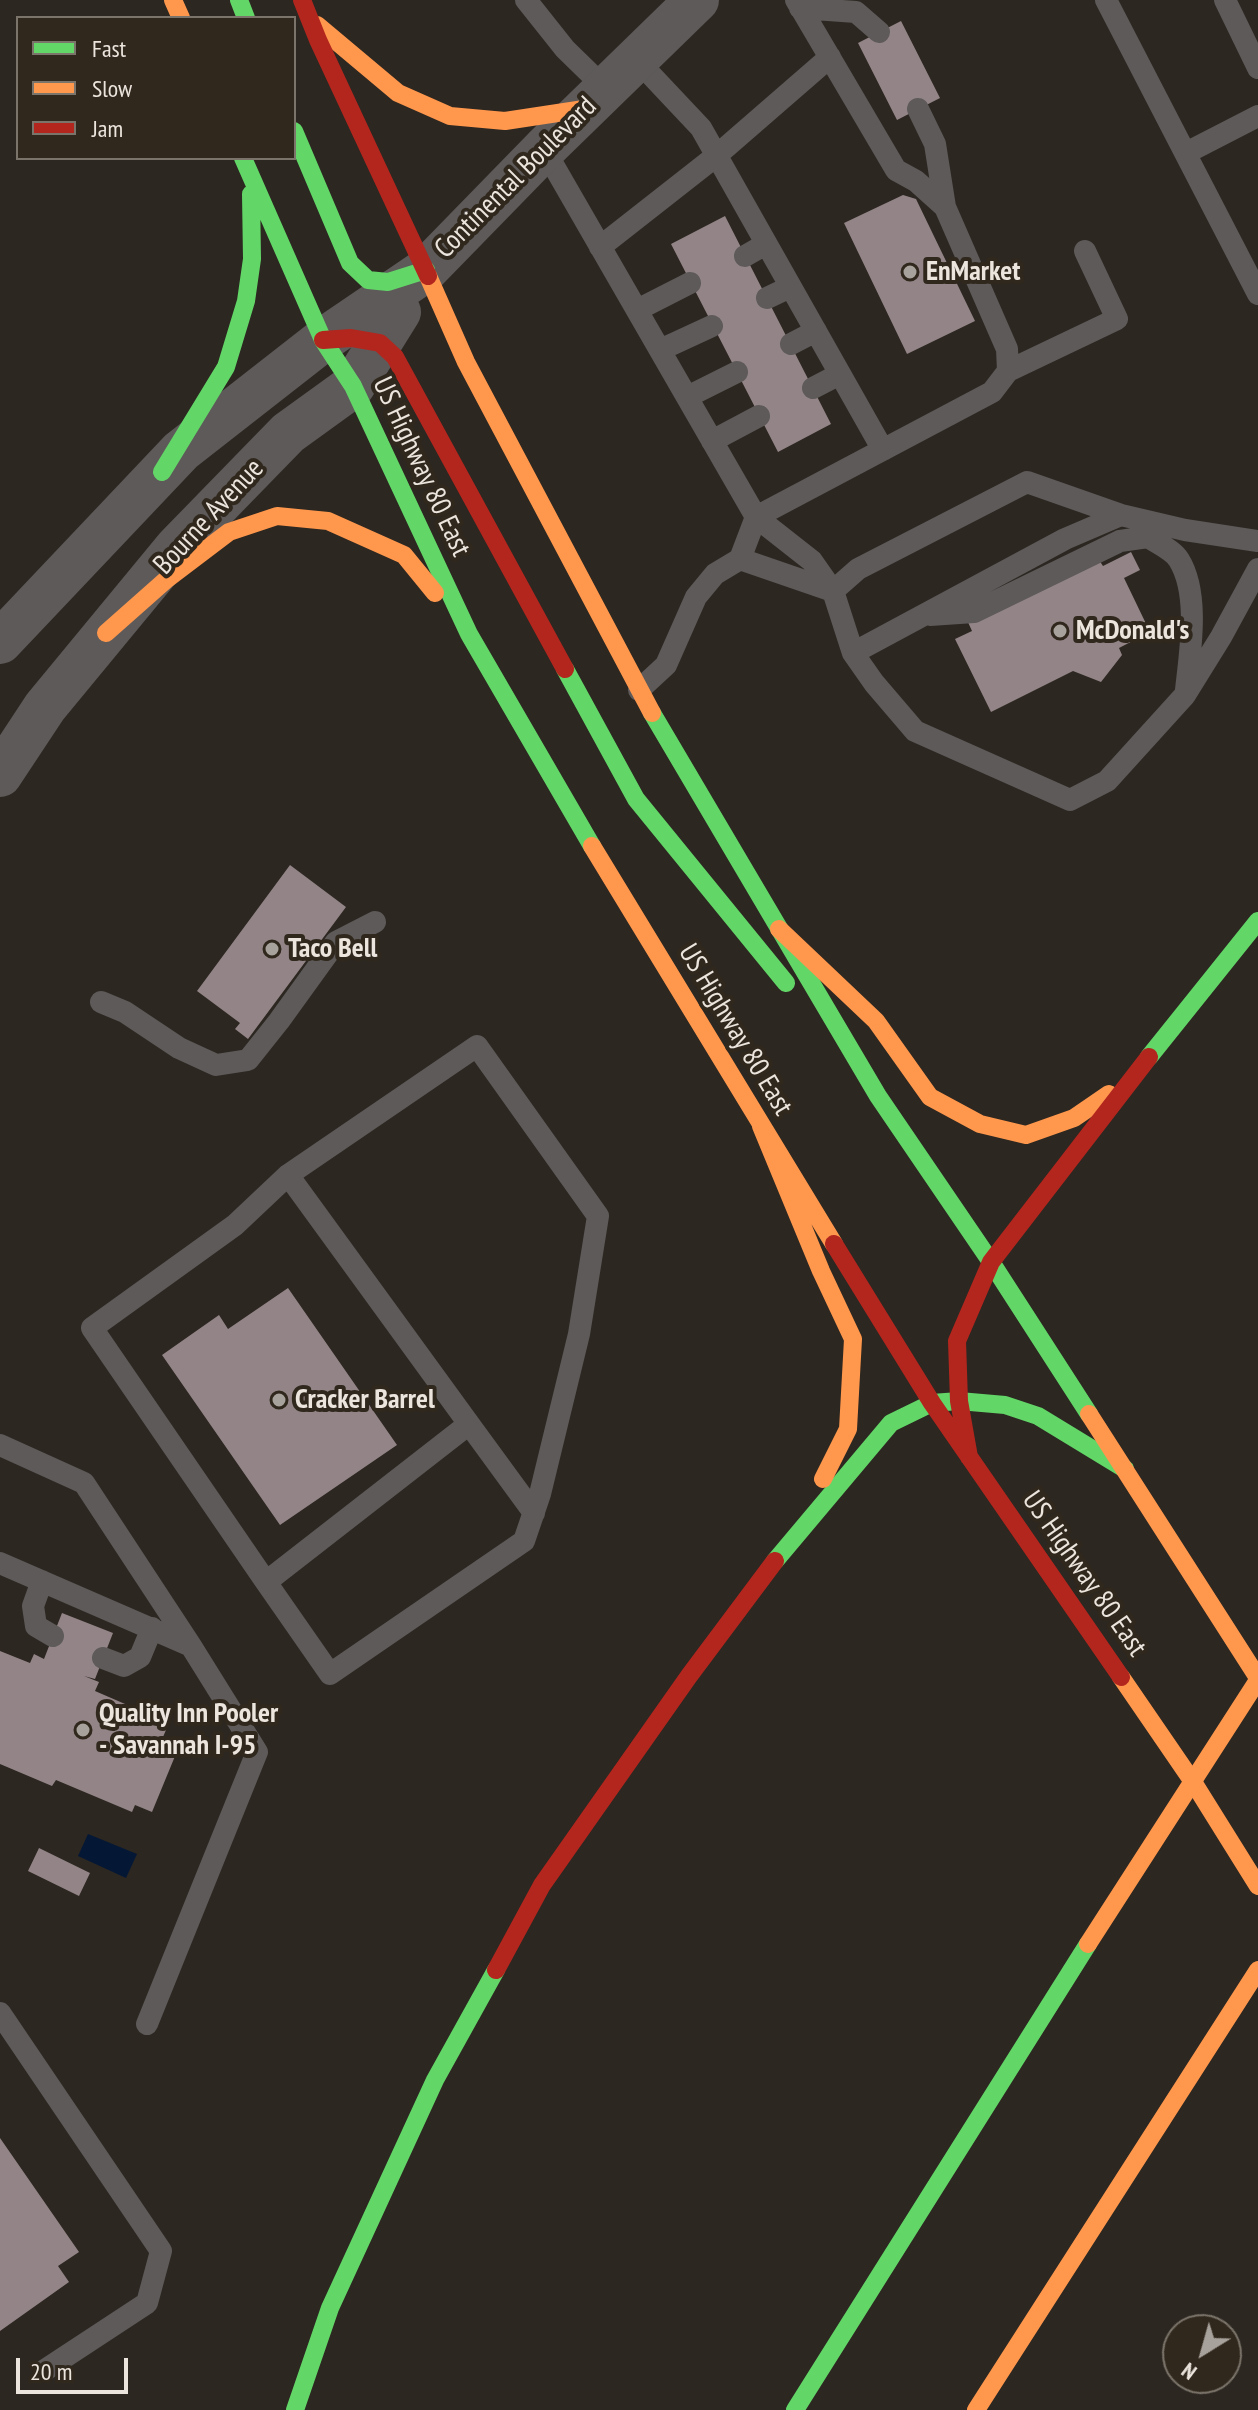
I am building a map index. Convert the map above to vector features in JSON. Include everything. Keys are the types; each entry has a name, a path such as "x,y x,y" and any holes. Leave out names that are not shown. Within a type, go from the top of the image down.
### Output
{"main road":[{"path":"306,9 398,93 450,116 505,121 609,86"},
{"path":"306,9 466,362 663,734 878,1096 991,1262 1258,1679 795,2410"},
{"path":"296,136 350,263 368,280 388,282 426,270"},
{"name":"US Highway 80 East","path":"244,160 323,340 353,386 469,634 619,892 932,1403 1195,1785 1258,1886"},
{"path":"162,472 226,367 242,312 252,259 251,176"},
{"path":"323,340 351,338 380,343 395,357 636,799 878,1096"},
{"path":"106,633 167,579 229,532 277,516 328,521 404,555 469,634"},
{"path":"969,1457 959,1401 957,1341 991,1262 1258,921"},
{"path":"779,929 876,1021 930,1097 980,1124 1026,1135 1074,1118 1134,1076"},
{"path":"761,1126 821,1271 853,1339 848,1429 793,1538"},
{"path":"295,2410 330,2308 435,2080 542,1885 689,1676 793,1538 891,1423 932,1403 959,1401 1005,1405 1038,1416 1125,1469"},
{"path":"976,2410 1258,1970"}],"street":[{"name":"Continental Boulevard","path":"323,340 426,270 544,149 697,0"},
{"name":"Bourne Avenue","path":"0,775 45,707 177,547 288,433 353,386 426,270"},
{"name":"Bourne Avenue","path":"0,642 181,451 323,340"}],"lane":[{"path":"1106,0 1258,294"},
{"path":"1225,0 1258,68"},
{"path":"529,1 565,49 609,86 701,128 883,450"},
{"path":"798,4 856,12 879,32"},
{"path":"798,4 896,170 916,181 945,207"},
{"path":"600,247 716,156 830,57"},
{"path":"918,109 935,144 945,207 1007,349 1008,371"},
{"path":"1186,153 1258,116"},
{"path":"544,149 756,517 812,561 833,591 853,653 915,731 1070,800 1107,781 1185,695 1258,569"},
{"path":"745,256 766,244"},
{"path":"639,690 666,665 696,597 715,574 740,559 756,517 992,392 1008,371 1117,319 1085,251"},
{"path":"637,310 690,283"},
{"path":"767,298 790,287"},
{"path":"660,350 712,326"},
{"path":"791,344 816,331"},
{"path":"687,397 737,372"},
{"path":"813,388 840,374"},
{"path":"712,441 759,416"},
{"path":"833,591 858,569 1027,482 1121,515 1185,530 1258,541"},
{"path":"853,653 1065,539 1121,515"},
{"path":"923,616 974,612 1120,541 1148,537 1177,557 1186,576 1193,624 1185,695"},
{"path":"740,559 833,591"},
{"path":"101,1002 125,1012 179,1048 216,1065 248,1060 336,942 375,922"},
{"path":"477,1046 598,1216 579,1334 534,1513 524,1541 330,1674 92,1328 235,1225 288,1175 477,1046"},
{"path":"288,1175 534,1513"},
{"path":"266,1582 469,1424"},
{"path":"0,1445 84,1483 257,1752 147,2024"},
{"path":"0,1563 191,1646"},
{"path":"42,1581 33,1606 36,1626 53,1636"},
{"path":"103,1658 124,1666 140,1657 152,1628"},
{"path":"0,2013 161,2251 147,2303 45,2370"}],"water":[{"path":"88,1834 137,1854 126,1878 78,1856"}],"building":[{"path":"901,21 940,98 897,120 858,43"},
{"name":"EnMarket","path":"903,195 916,199 975,321 907,354 844,223"},
{"path":"725,216 831,424 778,452 671,244"},
{"name":"McDonald's","path":"1131,552 1140,570 1124,578 1150,632 1119,648 1122,655 1101,682 1073,671 991,712 955,639 972,631 967,620 1099,560 1103,566"},
{"name":"Taco Bell","path":"290,865 346,907 248,1039 235,1029 240,1023 197,991"},
{"name":"Cracker Barrel","path":"288,1288 397,1445 280,1525 162,1355 219,1315 228,1329"},
{"name":"Quality Inn Pooler - Savannah I-95","path":"62,1613 113,1633 95,1679 84,1676 99,1682 95,1691 169,1723 163,1737 180,1744 152,1812 135,1805 132,1812 56,1780 52,1786 0,1764 0,1651 30,1663 34,1654 44,1659"},
{"path":"39,1848 90,1873 79,1896 28,1871"},
{"path":"0,2138 79,2252 58,2266 69,2282 0,2331"}],"traffic: fast":[{"path":"239,0 245,16"},
{"path":"296,136 350,263 368,280 388,282 426,270"},
{"path":"244,160 323,340 353,386 469,634 592,846"},
{"path":"162,472 226,367 246,301 252,259 251,194"},
{"path":"565,669 636,799 786,983"},
{"path":"652,713 878,1096 1089,1414"},
{"path":"1149,1057 1258,921"},
{"path":"775,1561 891,1423 932,1403 959,1401 1005,1405 1038,1416 1125,1469"},
{"path":"795,2410 1088,1944"},
{"path":"295,2410 330,2308 435,2080 496,1970"}],"traffic: slow":[{"path":"173,0 180,16"},
{"path":"317,25 398,93 450,116 505,121 584,109"},
{"path":"428,276 466,362 652,713"},
{"path":"106,633 167,579 229,532 277,516 328,521 404,555 435,593"},
{"path":"592,846 834,1244"},
{"path":"779,929 876,1021 930,1097 980,1124 1026,1135 1074,1118 1109,1094"},
{"path":"761,1126 821,1271 853,1339 848,1429 823,1479"},
{"path":"1089,1414 1258,1678"},
{"path":"1121,1677 1195,1785 1258,1886"},
{"path":"1088,1944 1258,1680"},
{"path":"976,2410 1258,1970"}],"traffic: jam":[{"path":"302,0 428,276"},
{"path":"323,340 351,338 380,343 395,357 565,669"},
{"path":"969,1457 959,1401 957,1341 991,1262 1149,1057"},
{"path":"834,1244 932,1403 1121,1677"},
{"path":"496,1970 542,1885 689,1676 775,1561"}],"place":[{"name":"EnMarket","path":"910,272"},
{"name":"McDonald's","path":"1060,631"},
{"name":"Taco Bell","path":"272,949"},
{"name":"Cracker Barrel","path":"279,1400"},
{"name":"Quality Inn Pooler - Savannah I-95","path":"83,1730"}]}
